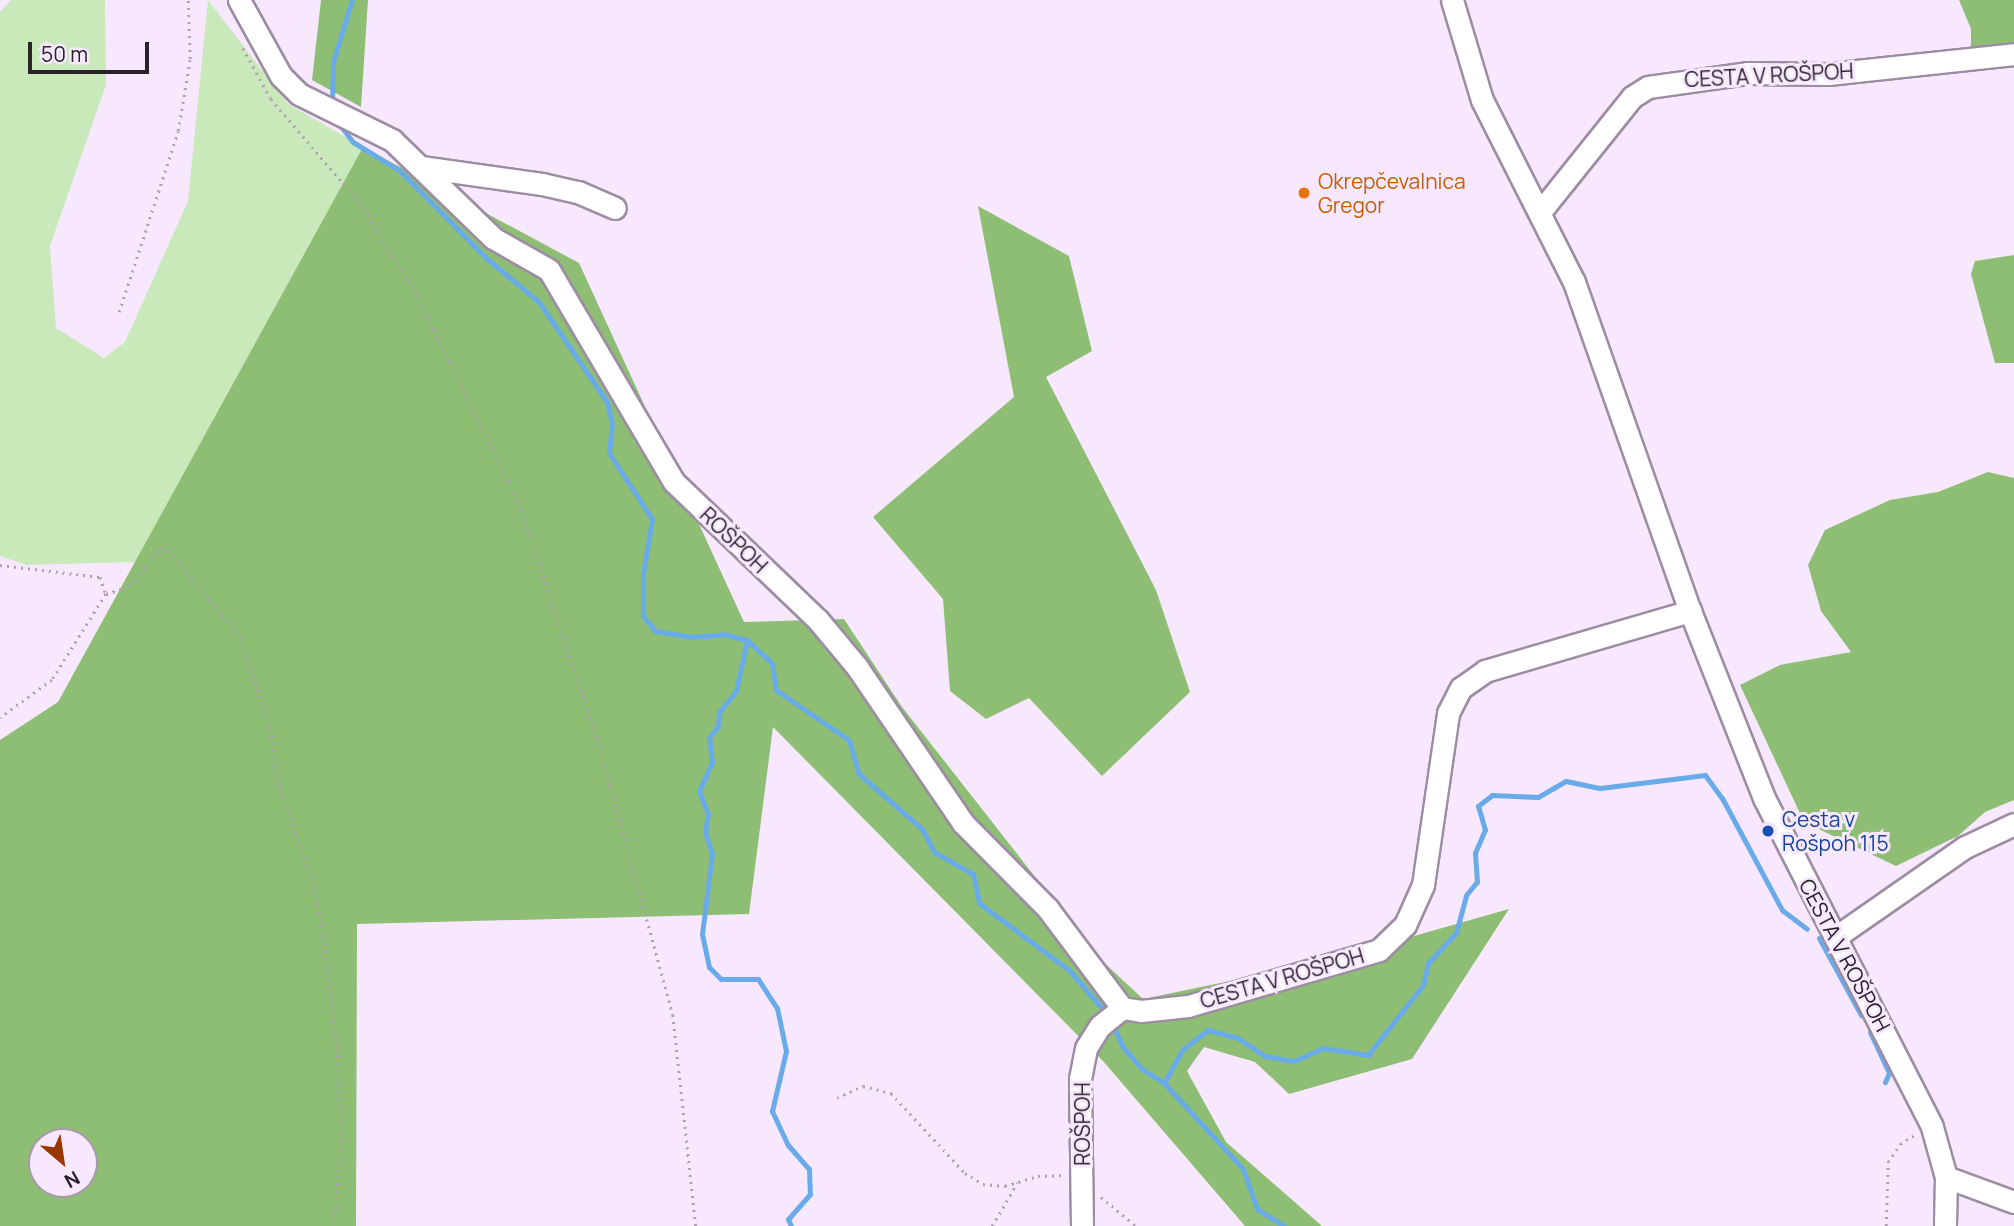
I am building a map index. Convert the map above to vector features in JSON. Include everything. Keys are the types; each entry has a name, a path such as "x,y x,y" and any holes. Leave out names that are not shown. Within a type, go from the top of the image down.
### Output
{"street":[{"name":"ROŠPOH","path":"239,0 281,76 313,103 347,114 392,140 493,238 549,270 674,482 818,620 857,667 963,822 1048,909 1112,1016 1086,1048 1080,1079 1082,1226"},
{"name":"CESTA V ROŠPOH","path":"1452,0 1482,100 1574,282 1608,371 1690,611 1763,798 1837,936 1932,1128 1946,1177 1945,1226"},
{"name":"CESTA V ROŠPOH","path":"1539,212 1632,97 1648,88 1747,73 1828,74 2014,54"},
{"path":"421,167 542,184 578,192 615,208"},
{"name":"CESTA V ROŠPOH","path":"1112,1016 1188,1006 1379,950 1405,925 1423,885 1448,713 1461,688 1485,671 1690,611"},
{"path":"1837,936 1965,847 2014,824"},
{"path":"1946,1177 2014,1202"}],"path":[{"path":"119,312 178,131 190,58 188,0"},
{"path":"240,39 271,99 360,203 415,292 519,503 593,724 679,1048 696,1226"},
{"path":"0,718 52,680 106,594 130,586 164,545 240,636 271,729 277,778 314,884 324,937 338,1056 342,1142 334,1226"},
{"path":"0,565 100,577 106,594"},
{"path":"837,1097 863,1086 891,1093 974,1180 992,1186 1017,1183 1038,1176 1083,1182 1136,1226"},
{"path":"1886,1226 1888,1162 1908,1138 1932,1128"},
{"path":"992,1226 1017,1183"}],"green space":[{"path":"11,0 105,0 106,85 50,246 56,328 104,358 125,342 188,201 208,0 288,104 363,147 135,562 26,565 0,556 0,12"},
{"path":"321,0 368,0 361,107 312,80"},
{"path":"1959,0 2014,0 2014,44 1971,50 1971,29"},
{"path":"363,147 579,263 744,622 844,619 902,707 1098,957 1143,999 1326,961 1509,909 1412,1059 1289,1094 1255,1062 1204,1047 1187,1071 1226,1142 1322,1226 1245,1226 1103,1061 773,727 749,914 357,924 356,1226 0,1226 0,740 58,702"},
{"path":"978,206 1069,256 1092,351 1046,377 1156,590 1190,692 1102,776 1029,698 986,719 950,691 943,599 873,517 1014,397"},
{"path":"2014,255 2014,363 1995,363 1971,274 1975,261"},
{"path":"1988,472 2014,478 2014,800 1985,812 1958,836 1896,866 1804,822 1740,685 1780,665 1851,652 1821,611 1808,565 1825,530 1890,500 1938,492"}],"waterway":[{"path":"332,106 333,62 352,0"},
{"path":"337,121 353,142 400,171 485,257 539,302 607,402 612,424 609,453 652,519 643,574 643,616 655,631 692,637 724,634 747,640 772,663 776,690 849,740 859,774 922,829 934,852 973,874 979,903 1069,970 1107,1014"},
{"path":"747,640 736,691 719,712 718,726 709,738 712,762 699,791 708,814 705,832 712,854 702,934 709,967 721,979 758,979 777,1008 786,1051 772,1111 788,1145 809,1169 810,1194 788,1219 791,1226"},
{"path":"1164,1083 1182,1050 1208,1030 1238,1038 1265,1056 1294,1061 1323,1048 1368,1055 1423,985 1428,963 1456,933 1466,895 1477,882 1475,853 1485,830 1478,806 1492,795 1538,797 1566,781 1600,788 1705,775 1722,798 1782,910 1807,929"},
{"path":"1819,938 1861,1015"},
{"path":"1112,1022 1122,1046 1142,1069 1164,1083 1243,1169 1257,1209 1284,1226"},
{"path":"1870,1032 1889,1073 1885,1082"}],"place":[{"name":"Okrepčevalnica Gregor","path":"1304,193"},
{"name":"Cesta v Rošpoh 115","path":"1768,831"}]}
